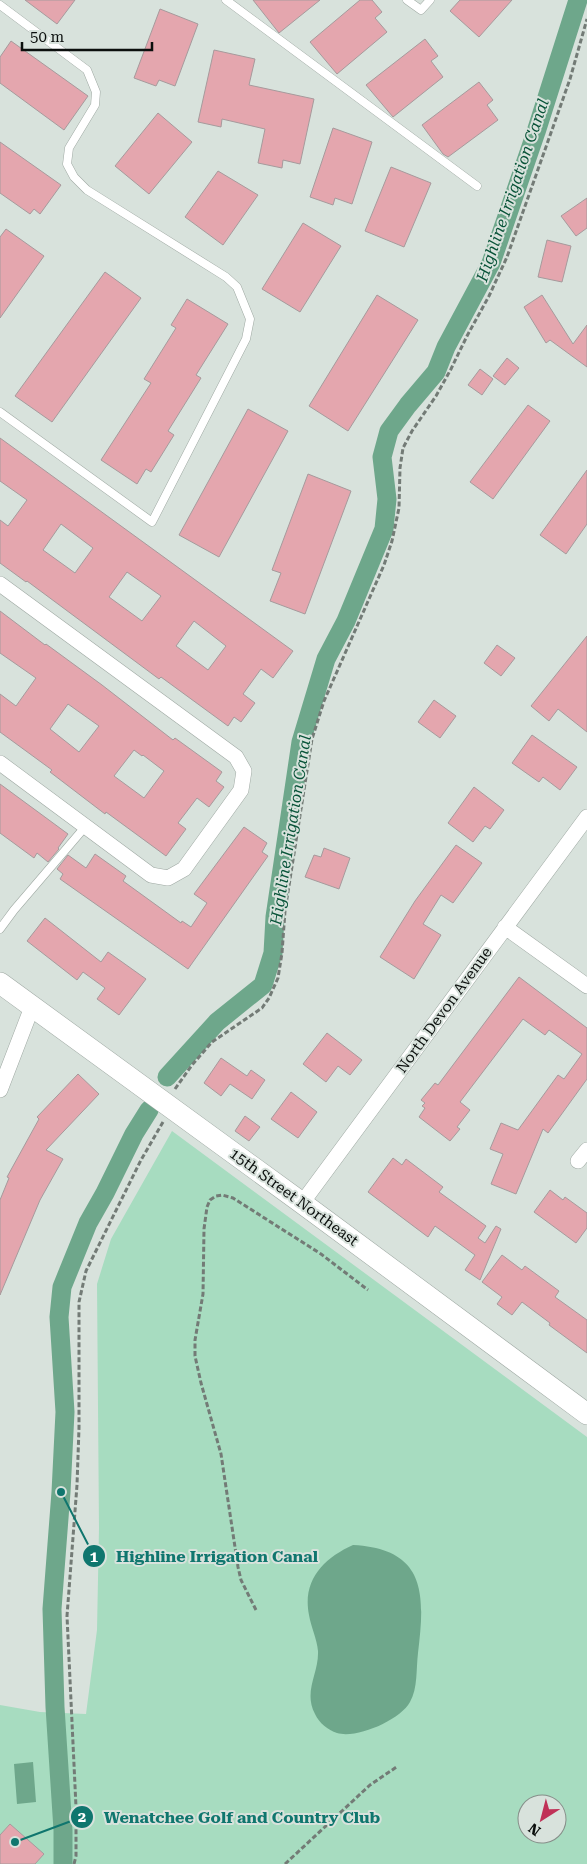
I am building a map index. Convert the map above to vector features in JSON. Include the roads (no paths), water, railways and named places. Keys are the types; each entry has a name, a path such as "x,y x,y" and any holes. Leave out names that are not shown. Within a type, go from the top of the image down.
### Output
{"street":[{"path":"0,584 236,757 244,771 241,790 184,869 168,878 151,875 0,763"},
{"name":"North Devon Avenue","path":"302,1202 587,817"},
{"path":"505,927 587,986"},
{"name":"15th Street Northeast","path":"0,983 302,1202 587,1414"},
{"path":"0,1090 32,1007"}],"lane":[{"path":"226,0 477,186"},
{"path":"407,0 421,10 430,0"},
{"path":"0,5 87,70 96,92 95,105 69,148 67,164 74,177 87,190 226,277 237,287 250,319 246,339 152,522 0,412"},
{"path":"0,929 85,827"}],"waterway":[{"name":"Highline Irrigation Canal","path":"167,1077 217,1022 263,985 273,953 275,917 301,742 326,659 346,621 384,529 387,499 382,457 389,431 436,372 446,347 491,263 536,132 578,0"},
{"name":"Highline Irrigation Canal","path":"63,1864 52,1609 65,1412 59,1317 62,1287 88,1223 134,1134 149,1110"}],"place":[{"name":"Highline Irrigation Canal","path":"61,1492"},
{"name":"Wenatchee Golf and Country Club","path":"15,1842"}]}
